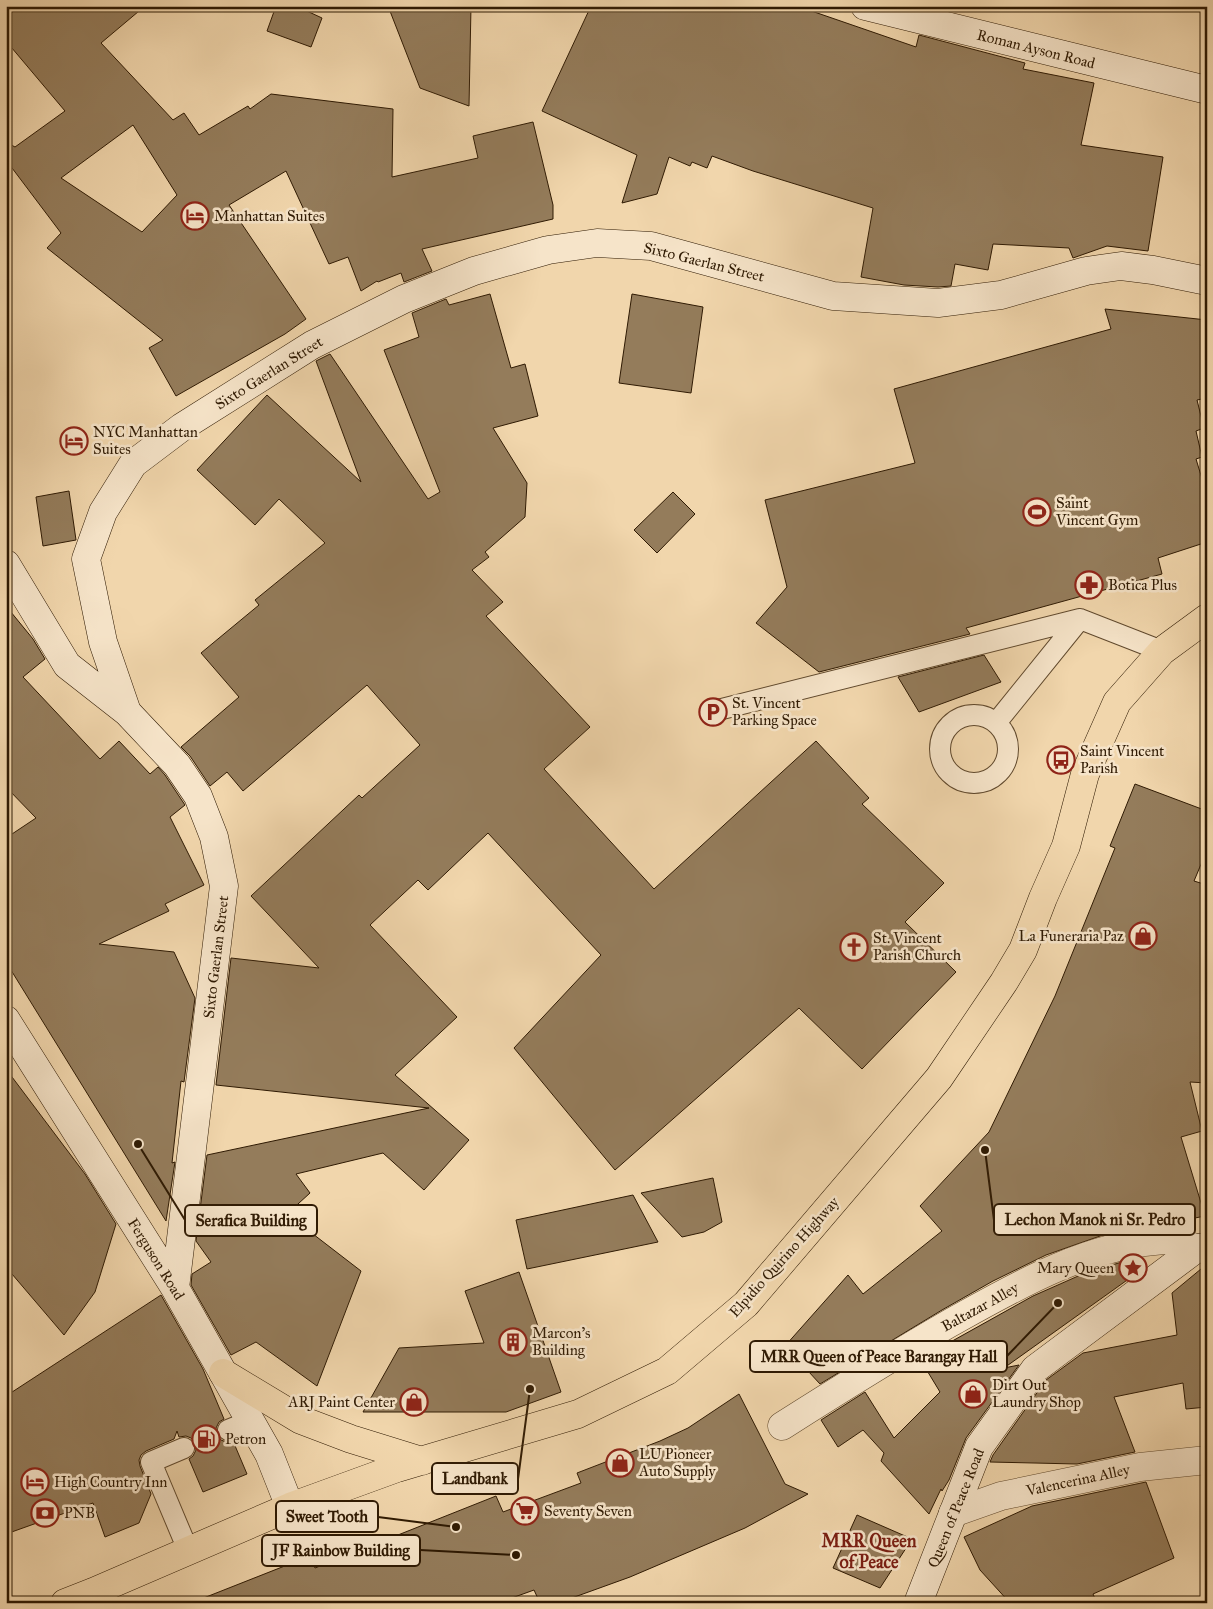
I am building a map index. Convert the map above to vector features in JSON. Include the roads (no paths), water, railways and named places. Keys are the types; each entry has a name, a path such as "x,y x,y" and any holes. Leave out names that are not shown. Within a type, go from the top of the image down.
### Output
{"highway":[{"name":"Elpidio Quirino Highway","path":"65,1603 290,1507 397,1468 578,1414 667,1371 746,1304 939,1078 1004,982 1023,950 1066,846 1085,774 1117,702 1162,651 1207,618"},
{"path":"222,1373 301,1420 351,1439 422,1461"}],"street":[{"name":"Roman Ayson Road","path":"865,6 1207,90"},
{"name":"Sixto Gaerlan Street","path":"175,1288 224,886 214,837 198,796 177,765 127,712 103,642 86,559 103,512 133,464 182,427 312,346 404,299 474,271 548,250 597,243 651,246 833,296 938,303 1001,295 1086,271 1120,266 1153,270 1207,281"},
{"path":"6,564 67,664 127,712"},
{"name":"Ferguson Road","path":"6,1020 175,1288 222,1373 239,1426 269,1454 290,1507"},
{"name":"Baltazar Alley","path":"782,1426 904,1350 992,1299 1054,1268 1113,1248 1166,1240 1202,1248"},
{"name":"Queen of Peace Road","path":"918,1603 979,1447 1035,1369 1202,1248"},
{"name":"Valencerina Alley","path":"953,1512 1001,1496 1140,1467 1207,1460"}],"lane":[{"path":"714,711 1080,619 1162,651"},
{"path":"996,723 1080,619"},
{"path":"184,1448 151,1462 188,1550"}],"place":[{"name":"Manhattan Suites","path":"195,216"},
{"name":"NYC Manhattan Suites","path":"74,441"},
{"name":"Saint Vincent Gym","path":"1037,512"},
{"name":"Botica Plus","path":"1089,585"},
{"name":"St. Vincent Parking Space","path":"713,712"},
{"name":"Saint Vincent Parish","path":"1061,760"},
{"name":"La Funeraria Paz","path":"1143,936"},
{"name":"St. Vincent Parish Church","path":"854,947"},
{"name":"Serafica Building","path":"138,1144"},
{"name":"Lechon Manok ni Sr. Pedro","path":"985,1150"},
{"name":"Mary Queen","path":"1133,1268"},
{"name":"MRR Queen of Peace Barangay Hall","path":"1058,1303"},
{"name":"Marcon's Building","path":"513,1342"},
{"name":"Landbank","path":"530,1389"},
{"name":"Dirt Out Laundry Shop","path":"973,1394"},
{"name":"ARJ Paint Center","path":"414,1402"},
{"name":"Petron","path":"206,1439"},
{"name":"LU Pioneer Auto Supply","path":"620,1463"},
{"name":"High Country Inn","path":"35,1482"},
{"name":"Seventy Seven","path":"525,1511"},
{"name":"PNB","path":"45,1513"},
{"name":"Sweet Tooth","path":"456,1527"},
{"name":"JF Rainbow Building","path":"516,1555"}],"district":[{"name":"MRR Queen of Peace","path":"869,1551"}]}
